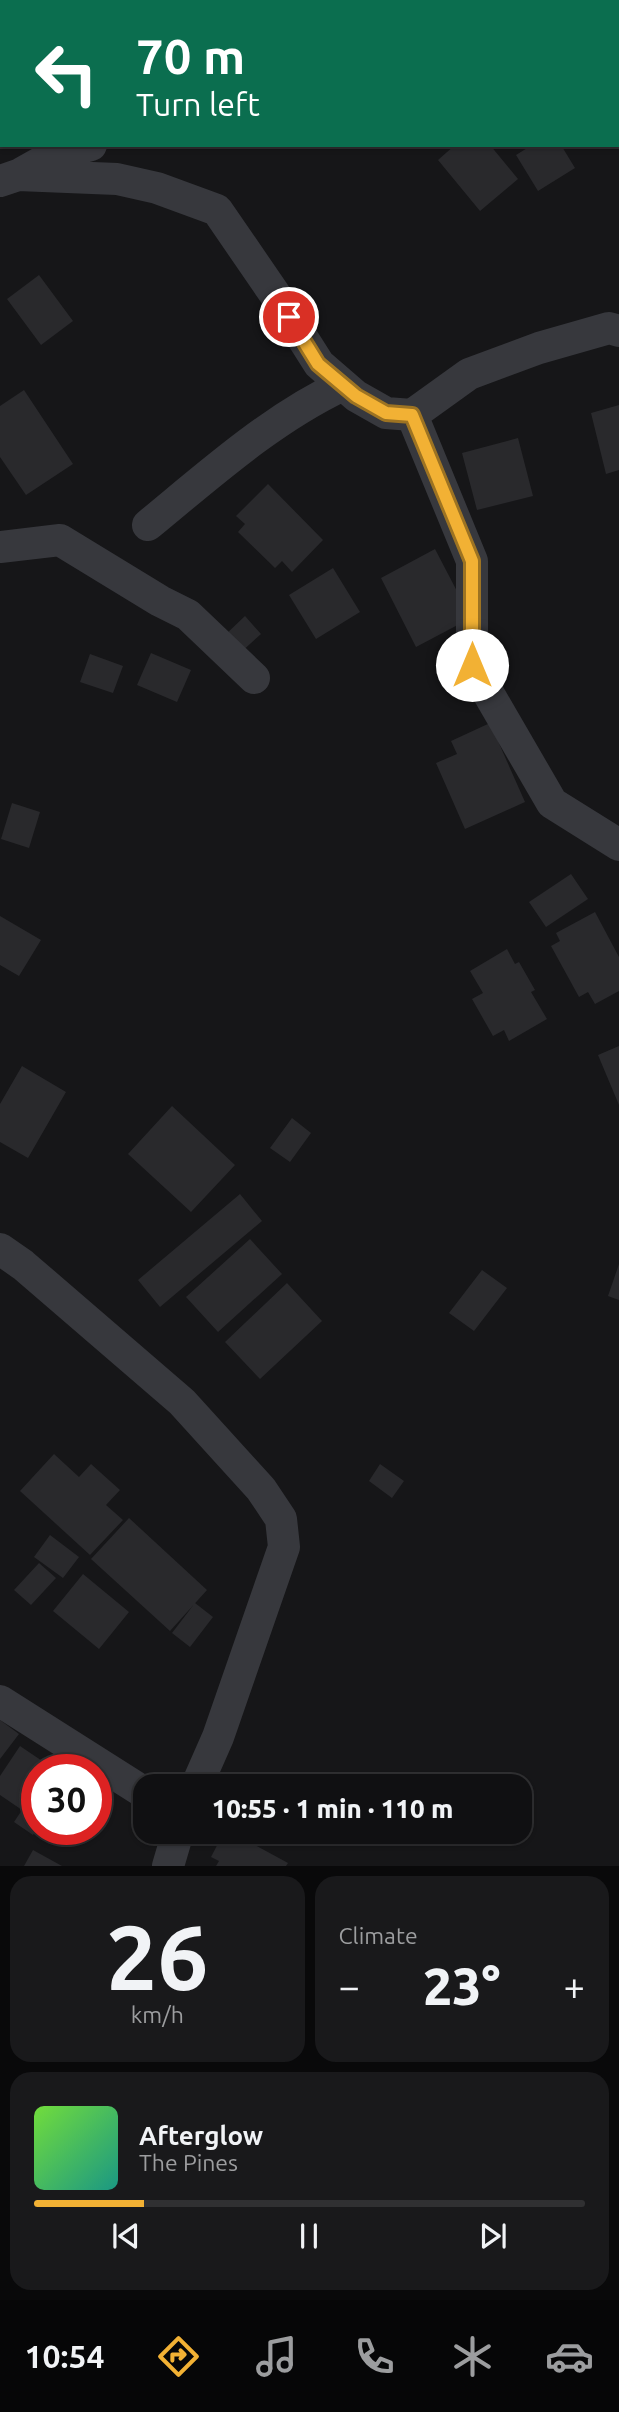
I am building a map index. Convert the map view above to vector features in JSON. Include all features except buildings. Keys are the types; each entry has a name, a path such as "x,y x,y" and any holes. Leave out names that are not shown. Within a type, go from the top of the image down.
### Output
{"street":[{"path":"9,178 54,155 84,147"},
{"path":"9,178 117,179 157,188 217,210 275,293 318,364 356,396 386,413 412,415 469,374 539,348 609,328 619,331"},
{"path":"148,524 233,455 310,401 343,385"},
{"path":"412,415 472,561 472,665 552,803 619,845"},
{"path":"0,547 60,540 188,615 254,678"},
{"path":"0,1249 23,1265 182,1402 261,1489 281,1519 284,1547 218,1737 202,1774"},
{"path":"0,1701 133,1785"},
{"path":"168,1866 174,1844"}],"route":[{"path":"289,317 318,364 356,396 386,413 412,415 472,561 472,665"}]}
